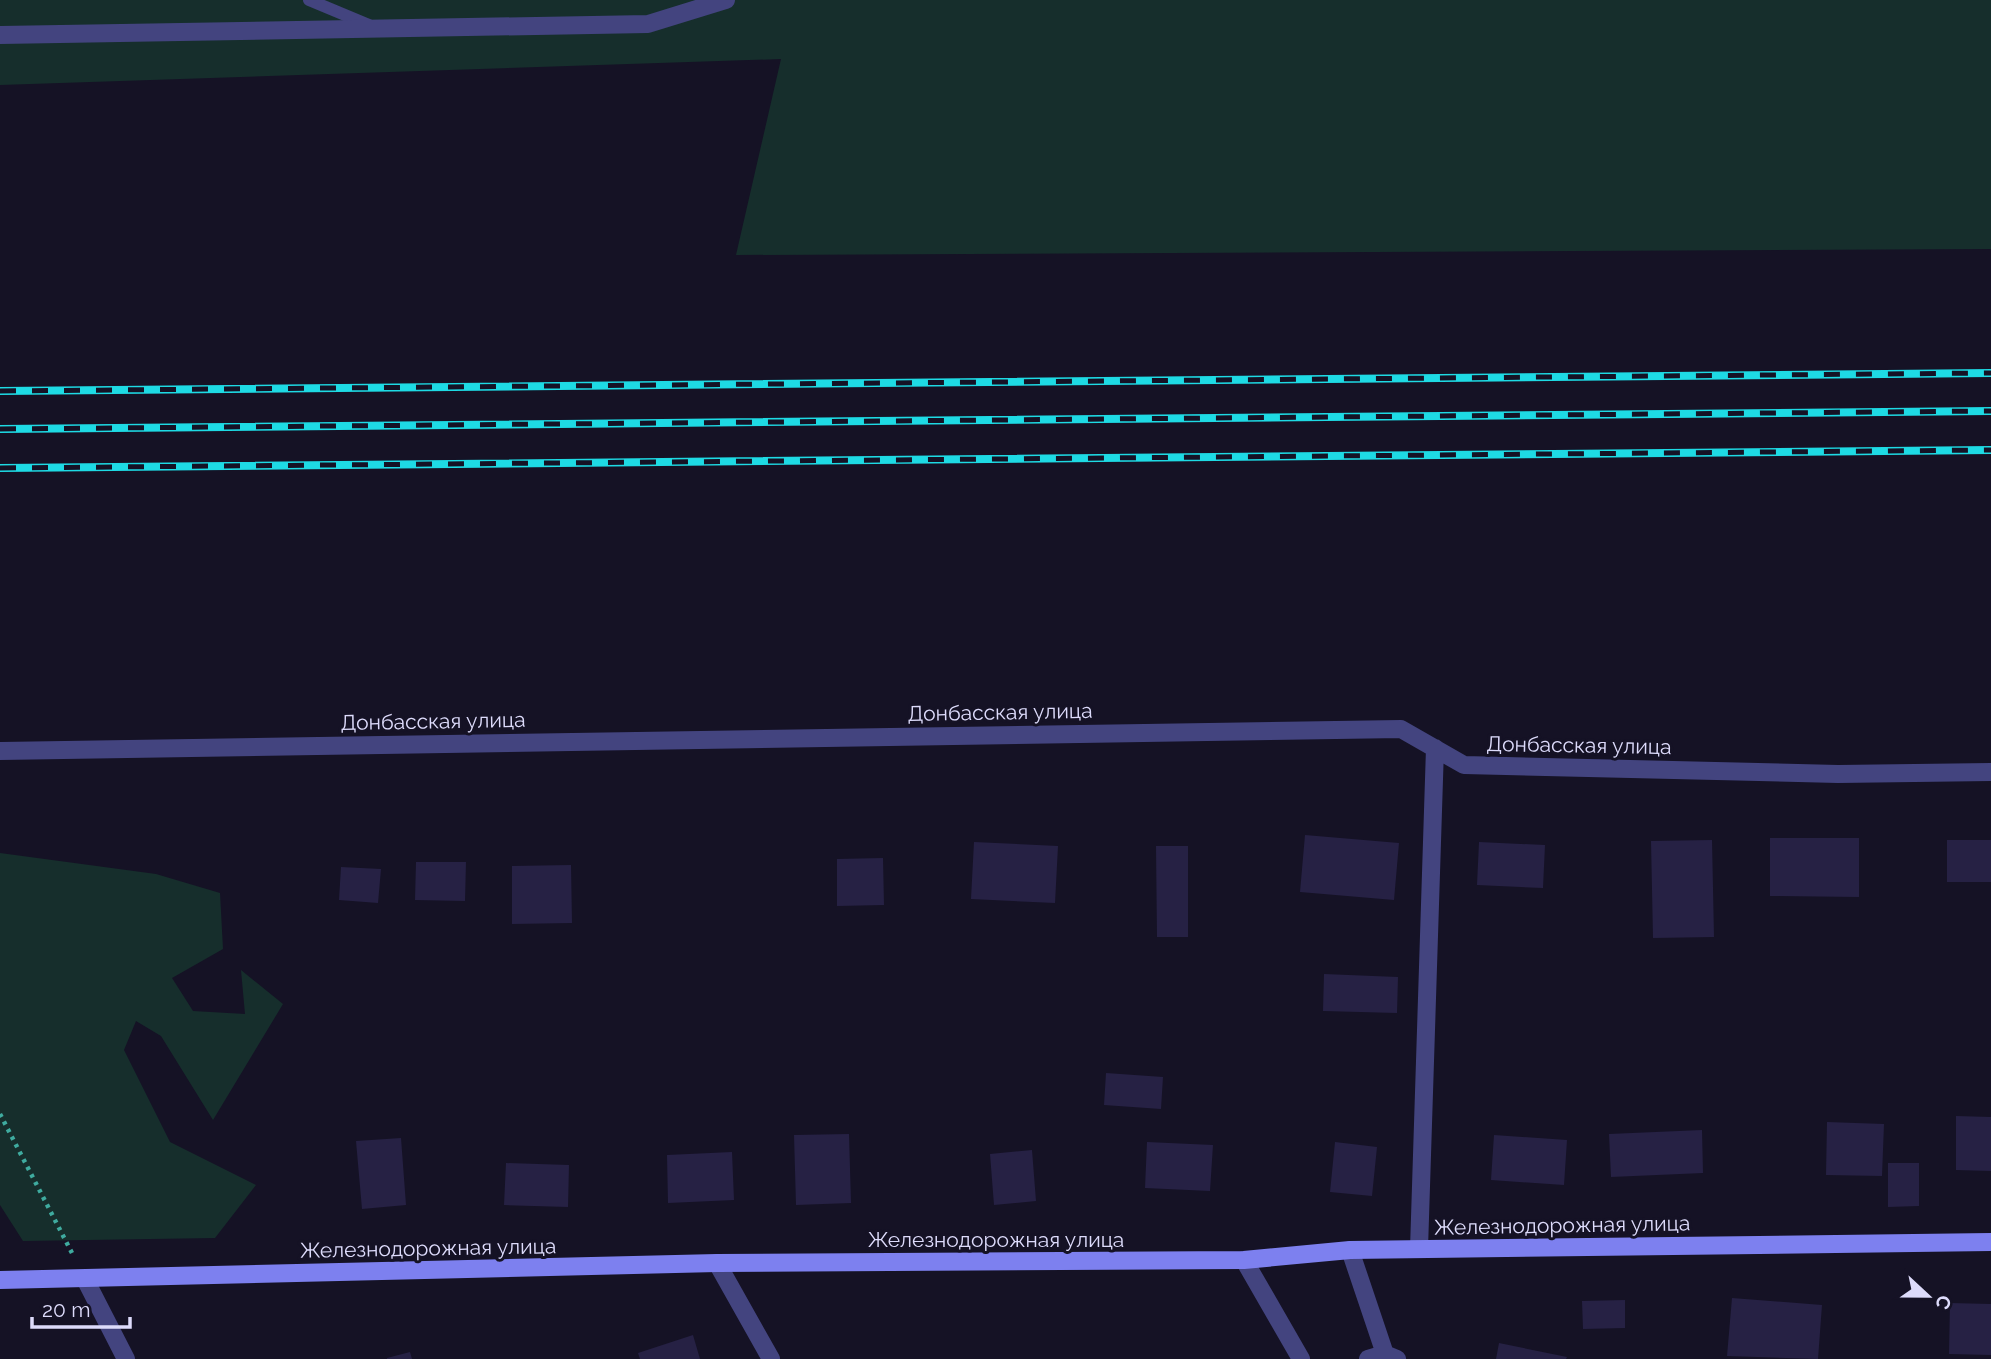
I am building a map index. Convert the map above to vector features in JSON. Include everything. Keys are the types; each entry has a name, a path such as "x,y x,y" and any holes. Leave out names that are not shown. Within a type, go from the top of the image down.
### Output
{"street":[{"path":"0,35 648,24 726,0"},
{"name":"Донбасская улица","path":"0,751 1401,729 1464,765 1838,774 1991,772"},
{"path":"1419,1249 1435,748"},
{"name":"Железнодорожная улица","path":"0,1280 717,1263 1244,1260 1350,1250 1991,1242"},
{"path":"1350,1250 1383,1357"},
{"path":"1244,1260 1301,1359"},
{"path":"717,1263 771,1359"},
{"path":"85,1279 126,1359"}],"lane":[{"path":"309,0 369,25 371,29"}],"path":[{"path":"0,1114 85,1279"}],"green space":[{"path":"0,0 1991,0 1991,249 736,255 781,59 0,85"},
{"path":"0,853 156,874 220,893 223,949 172,978 193,1011 245,1014 241,970 283,1004 213,1120 161,1036 136,1021 124,1050 170,1142 256,1185 215,1238 23,1241 0,1205"}],"building":[{"path":"1305,835 1399,843 1394,900 1300,892"},
{"path":"1770,838 1859,838 1859,897 1770,896"},
{"path":"1712,840 1714,937 1653,938 1651,841"},
{"path":"1947,840 1991,840 1991,882 1947,882"},
{"path":"974,842 1058,846 1055,903 971,899"},
{"path":"1479,842 1545,845 1543,888 1477,885"},
{"path":"1156,846 1188,846 1188,937 1157,937"},
{"path":"883,858 884,905 837,906 837,859"},
{"path":"416,862 466,862 465,901 415,900"},
{"path":"571,865 572,923 512,924 512,866"},
{"path":"341,867 381,869 378,903 339,900"},
{"path":"1324,974 1398,977 1397,1013 1323,1011"},
{"path":"1106,1073 1163,1077 1161,1109 1104,1105"},
{"path":"1956,1116 1991,1117 1991,1171 1956,1170"},
{"path":"1827,1122 1884,1124 1882,1176 1826,1175"},
{"path":"1702,1130 1703,1173 1611,1177 1609,1134"},
{"path":"849,1134 851,1203 796,1205 794,1135"},
{"path":"1494,1135 1567,1140 1564,1185 1491,1180"},
{"path":"401,1138 406,1205 362,1209 356,1141"},
{"path":"1147,1142 1213,1145 1210,1191 1145,1188"},
{"path":"1335,1142 1377,1147 1372,1196 1330,1192"},
{"path":"1032,1150 1036,1201 994,1205 990,1154"},
{"path":"732,1152 734,1200 668,1203 667,1155"},
{"path":"506,1163 569,1165 568,1207 504,1205"},
{"path":"1888,1163 1919,1163 1919,1206 1888,1207"},
{"path":"1732,1298 1822,1305 1818,1359 1727,1356"},
{"path":"1625,1300 1625,1328 1583,1329 1582,1301"},
{"path":"1950,1303 1991,1304 1991,1355 1949,1354"},
{"path":"693,1335 700,1359 640,1359 638,1353"},
{"path":"1499,1343 1567,1357 1496,1359"},
{"path":"410,1352 412,1359 387,1359 387,1358"}],"railway":[{"path":"0,391 1991,373"},
{"path":"0,429 1991,411"},
{"path":"0,468 1991,450"}]}
